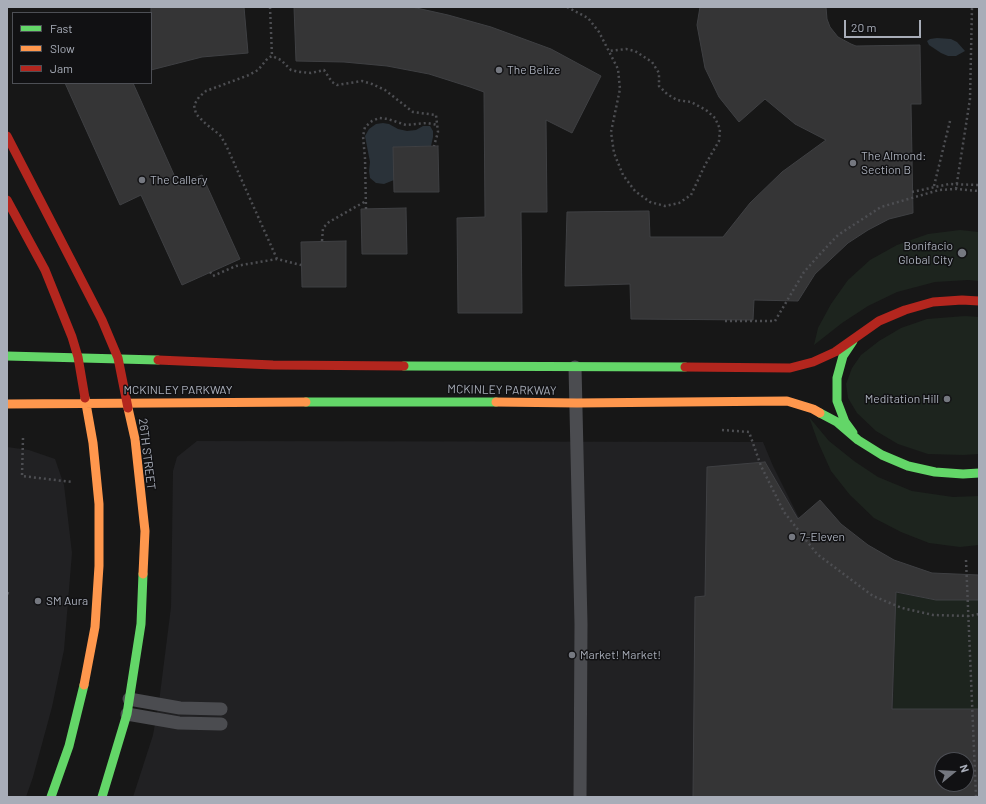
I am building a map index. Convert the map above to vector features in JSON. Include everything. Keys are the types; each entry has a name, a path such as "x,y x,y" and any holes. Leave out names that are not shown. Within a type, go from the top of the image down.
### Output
{"main road":[{"name":"26TH STREET","path":"7,136 102,320 118,358 135,440 145,531 141,624 127,714 102,797"},
{"path":"7,200 45,270 64,316 78,357 93,443 99,504 99,566 94,627 84,687 69,746 50,797"},
{"name":"MCKINLEY PARKWAY","path":"7,356 118,358 273,365 575,368 790,368 813,362 835,352 879,322 905,310 933,302 962,300 979,301"},
{"path":"855,338 843,356 837,378 837,400 845,422 858,440"},
{"name":"MCKINLEY PARKWAY","path":"7,404 378,401 577,403 787,401 813,409 837,422 858,440 882,455 908,466 936,472 963,474 979,473"}],"lane":[{"path":"575,368 581,624 580,796"},
{"path":"129,699 180,708 221,708"},
{"path":"127,714 179,723 221,724"}],"path":[{"path":"270,7 272,56"},
{"path":"567,7 588,18 599,32 618,69 620,89 612,126 612,139 614,153 623,175 635,192 650,202 665,206 679,203 691,195 705,165 719,141 720,129 716,118 706,110 691,102 677,100 666,94 659,86 659,73 652,62 635,50 626,49 610,51"},
{"path":"956,189 970,99 972,7"},
{"path":"272,56 281,60 291,70 311,73 324,70 332,82 337,85 362,82 372,84 385,90 413,112 436,115 438,132 434,146"},
{"path":"272,56 268,58 258,70 249,76 206,91 199,97 194,105 196,114 220,135 226,145 277,259"},
{"path":"366,209 363,136 365,127 372,121 379,118 388,119 406,125 427,123 438,125"},
{"path":"934,186 950,120"},
{"path":"912,192 934,186 949,184 979,185"},
{"path":"724,321 775,321 804,272 838,235 881,207 932,192 956,189 979,191"},
{"path":"322,241 323,228 329,222 366,201"},
{"path":"210,272 212,276 236,266 277,259 302,264"},
{"path":"722,430 749,432 762,466 784,512 818,554 873,596 902,608 933,615 969,616 979,614"},
{"path":"23,438 22,476 74,482"},
{"path":"966,560 976,797"}],"shaded area":[{"path":"937,38 951,39 957,42 965,51 956,56 948,56 941,53 929,45 927,41"},
{"path":"383,123 407,131 416,130 423,126 430,126 433,131 431,146 394,147 394,180 384,184 376,183 370,178 370,162 365,136 369,129 376,124"},
{"path":"960,230 979,232 979,281 968,280 935,282 897,292 868,306 842,323 814,345 818,328 831,304 848,280 870,260 897,245 928,234"},
{"path":"965,316 979,317 979,454 928,454 898,444 876,431 857,413 848,398 846,384 852,368 861,355 879,341 901,328 927,319"},
{"path":"809,417 829,441 854,461 878,477 912,491 953,497 979,496 979,545 960,547 929,543 901,532 874,518 850,495 831,471"},
{"name":"Market! Market!","path":"197,441 763,442 773,466 798,516 895,592 936,600 979,600 979,797 133,797 153,735 159,702 171,607 173,471 177,457"},
{"name":"SM Aura","path":"7,447 29,450 55,459 64,485 72,553 64,650 52,707 26,797 7,797"},
{"path":"896,593 936,600 979,600 979,797 891,797"}],"building":[{"path":"151,7 244,7 248,53 202,57 152,70"},
{"path":"294,7 412,7 448,15 491,27 551,49 601,76 572,133 546,120 547,212 521,212 522,313 458,313 457,218 485,217 484,92 429,74 387,66 344,62 296,61"},
{"name":"The Almond: Section B","path":"700,7 826,7 827,19 830,27 838,37 851,44 856,46 920,45 921,104 911,104 913,213 889,219 848,243 815,274 798,301 754,300 753,320 631,319 630,284 565,286 567,212 649,211 650,237 723,237 750,203 782,172 826,140 795,124 765,99 739,122 719,97 705,68 697,25"},
{"name":"The Callery","path":"65,84 133,84 179,186 202,175 240,259 182,285 141,195 120,205"},
{"path":"438,146 439,192 394,192 393,147"},
{"path":"406,208 407,254 362,254 361,209"},
{"path":"346,241 346,287 302,287 301,242"},
{"path":"765,462 798,519 820,500 841,524 868,545 894,560 932,573 979,575 979,600 936,600 896,592 892,709 979,709 979,797 693,797 695,597 705,596 707,467"}],"traffic: fast":[{"path":"853,341 843,356 837,378 837,401 845,422 853,433"},
{"path":"7,356 158,360"},
{"path":"404,366 685,367"},
{"path":"306,402 496,402"},
{"path":"820,413 837,422 858,440 882,455 908,466 935,472 963,474 979,473"},
{"path":"102,797 127,714 141,624 143,574"},
{"path":"51,797 69,746 84,685"}],"traffic: slow":[{"path":"84,685 95,627 99,566 99,504 93,443 85,398"},
{"path":"496,402 577,403 787,401 813,409 820,413"},
{"path":"7,404 306,402"},
{"path":"128,408 135,439 145,531 143,574"}],"traffic: jam":[{"path":"7,136 102,320 118,358 128,408"},
{"path":"7,200 45,270 72,337 78,357 85,398"},
{"path":"685,367 790,368 813,362 835,352 879,321 905,310 933,302 962,300 979,301"},
{"path":"158,360 273,365 404,366"}],"place":[{"name":"The Belize","path":"499,70"},
{"name":"The Almond: Section B","path":"853,163"},
{"name":"The Callery","path":"142,180"},
{"name":"Bonifacio Global City","path":"962,253"},
{"name":"Meditation Hill","path":"947,399"},
{"name":"7-Eleven","path":"792,537"},
{"name":"SM Aura","path":"38,601"},
{"name":"Market! Market!","path":"572,655"}]}
